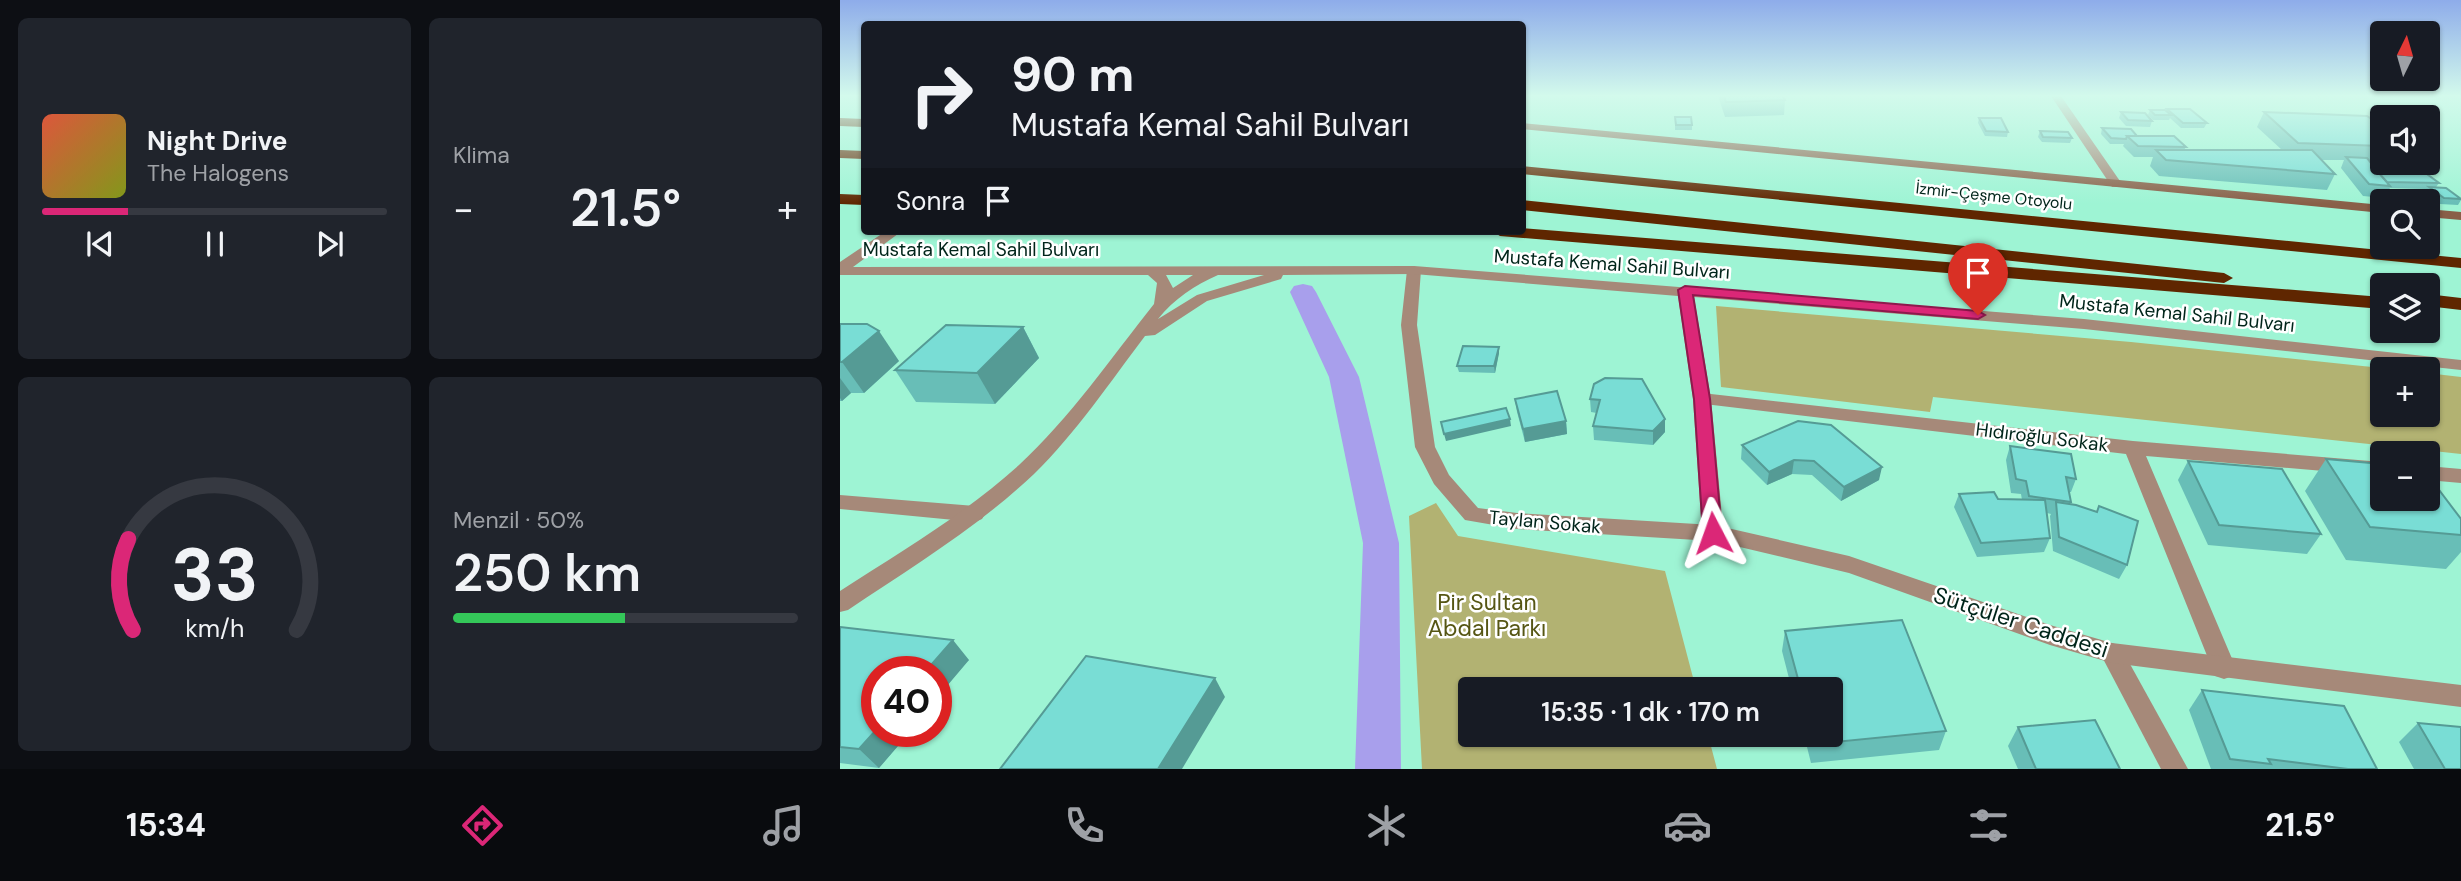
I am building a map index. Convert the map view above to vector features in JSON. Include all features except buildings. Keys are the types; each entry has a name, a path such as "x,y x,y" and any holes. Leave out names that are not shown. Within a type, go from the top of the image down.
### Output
{"highway":[{"path":"840,154 861,155"},
{"name":"İzmir-Çeşme Otoyolu","path":"1526,170 2461,263"},
{"path":"840,199 861,200"},
{"path":"1526,205 2370,294"},
{"path":"1526,233 2370,302"},
{"path":"2440,302 2461,306"},
{"path":"2440,306 2461,306"}],"main road":[{"path":"1582,132 2370,208"},
{"path":"2440,214 2461,216"}],"street":[{"path":"2080,132 2116,184"},
{"name":"Mustafa Kemal Sahil Bulvarı","path":"840,270 889,235"},
{"path":"840,603 975,513 1044,452 1161,305 1167,290 1164,281 1161,275 1149,269"},
{"path":"1130,347 1163,321 1202,298 1222,280 1222,269 1193,280 1161,305"},
{"name":"Mustafa Kemal Sahil Bulvarı","path":"840,270 1415,270 1685,290 2230,338 2461,365"},
{"path":"1202,298 1237,286 1307,270"},
{"name":"Taylan Sokak","path":"1415,270 1409,325 1424,447 1441,479 1472,515 1517,521 1713,533"},
{"path":"1685,290 1702,399 1713,533"},
{"name":"Hıdıroğlu Sokak","path":"1702,399 2133,448 2370,468"},
{"path":"2133,448 2224,668"},
{"path":"2440,474 2461,476"},
{"path":"840,502 975,513"},
{"name":"Sütçüler Caddesi","path":"1713,533 1789,548 1869,571 2073,644 2112,653 2461,696"},
{"path":"2112,653 2175,769"}],"green space":[{"path":"1716,306 2131,342 2370,367 2370,427 2440,427 2440,375 2461,377 2461,454 2440,452 2440,441 2370,441 2370,444 1933,397 1930,412 1721,387"},
{"name":"Pir Sultan Abdal Parkı","path":"1436,503 1458,536 1665,571 1693,677 1458,677 1458,747 1711,747 1717,769 1422,769 1409,516"}],"waterway":[{"path":"1303,292 1344,377 1381,543 1378,769"}],"route":[{"path":"1713,533 1702,399 1685,290 1978,315"}]}
